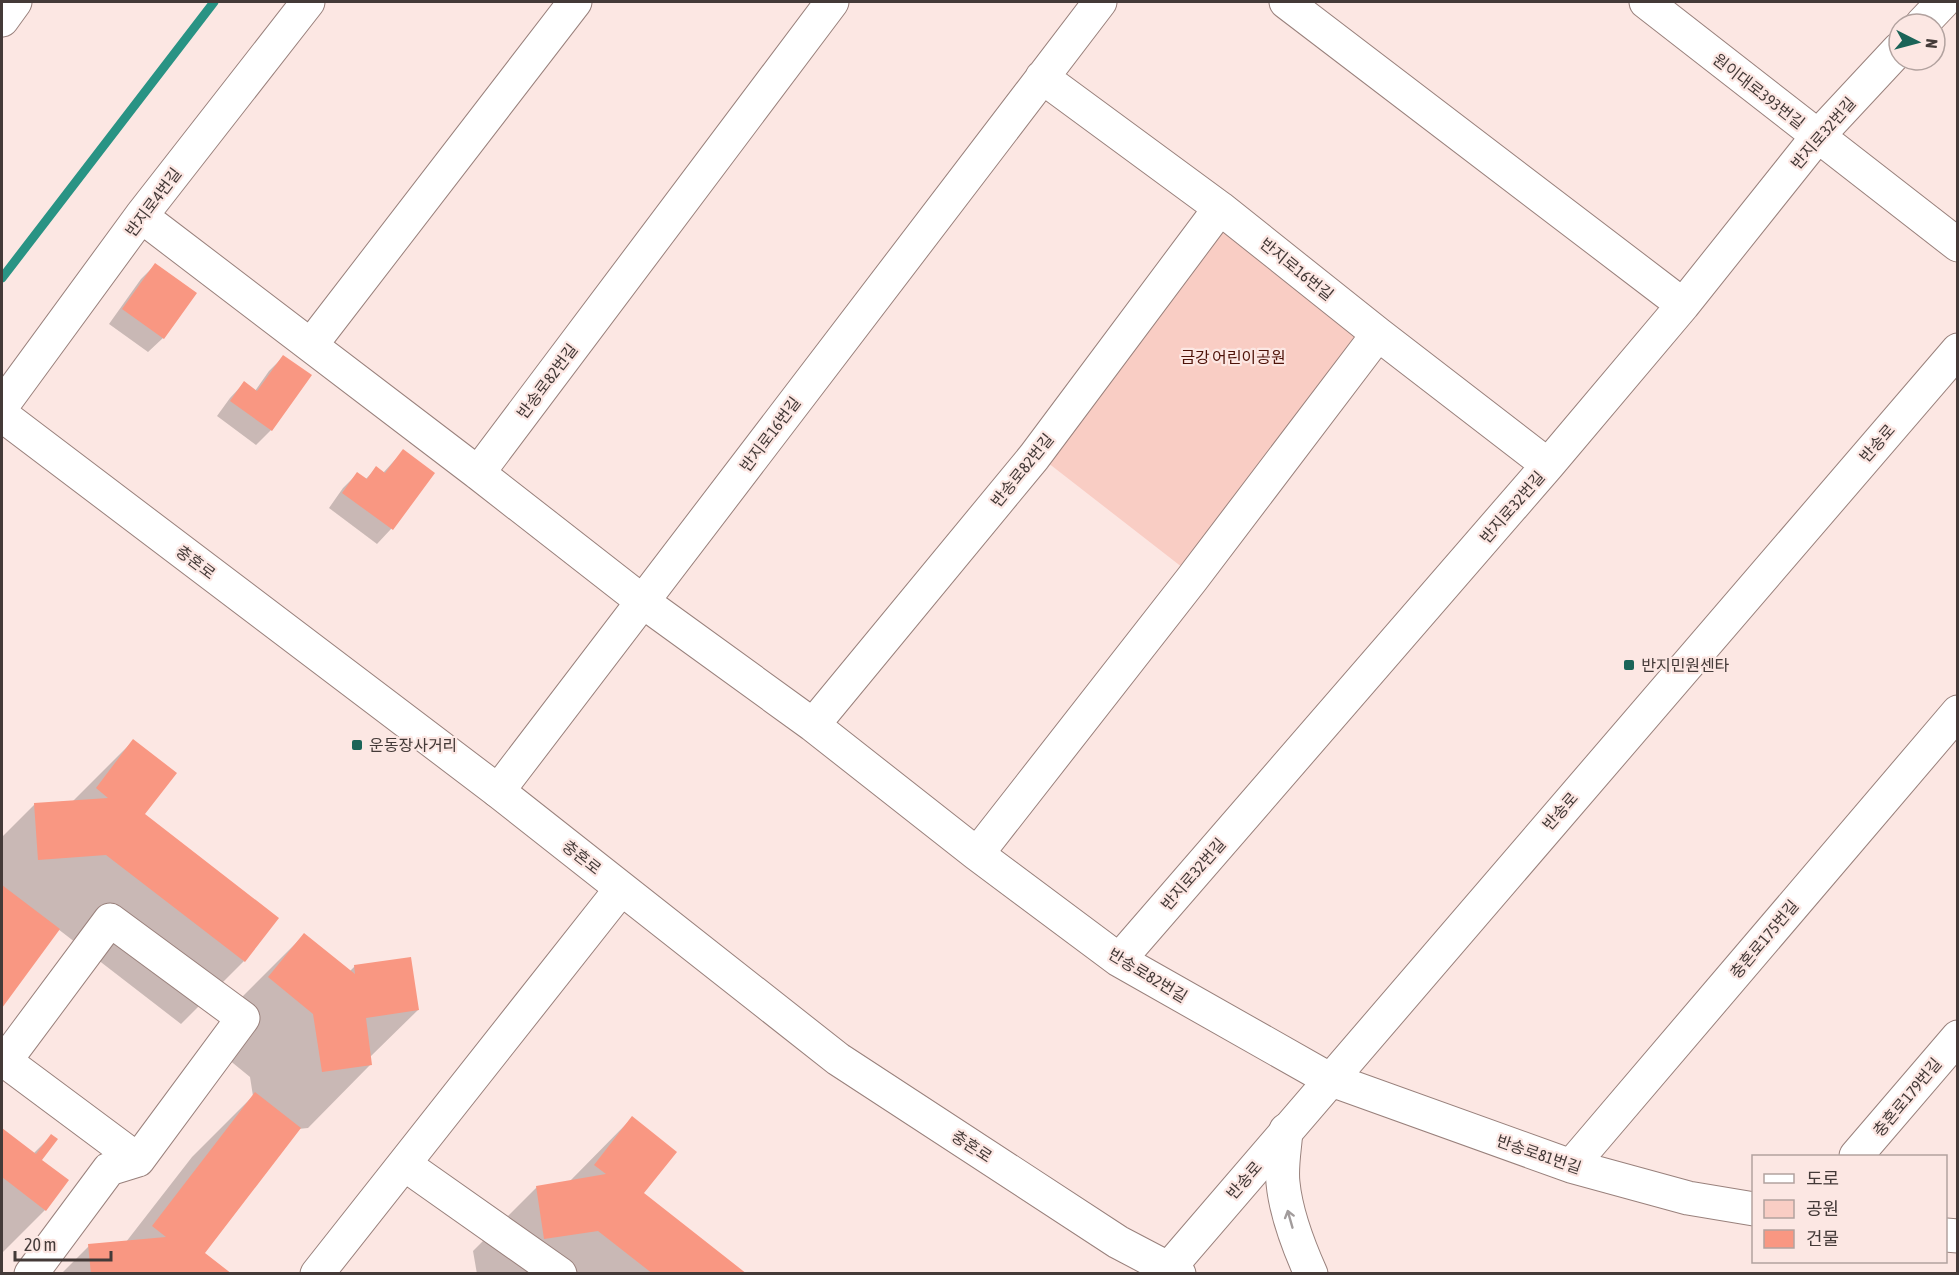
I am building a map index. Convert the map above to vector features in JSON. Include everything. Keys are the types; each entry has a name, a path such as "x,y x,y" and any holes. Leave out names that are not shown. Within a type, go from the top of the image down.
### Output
{"street":[{"path":"2,20 15,2"},
{"name":"반지로4번길","path":"2,406 141,216 308,2"},
{"path":"311,345 575,2"},
{"name":"반송로82번길","path":"478,473 832,2"},
{"name":"반지로16번길","path":"498,791 1100,2"},
{"path":"1286,2 1683,305"},
{"name":"원이대로393번길","path":"1646,2 1958,245"},
{"name":"반지로32번길","path":"1119,960 1548,465 1683,305 1817,137 1887,61"},
{"name":"반지로16번길","path":"1042,77 1220,208 1548,465"},
{"name":"반송로82번길","path":"813,725 1034,457 1220,208"},
{"name":"반송로82번길","path":"141,216 642,601 813,725 977,854 1119,960 1329,1079"},
{"path":"977,854 1185,588 1378,334"},
{"name":"반송로","path":"1170,1272 1329,1079 1958,350"},
{"name":"충혼로","path":"2,415 498,791 838,1059 1118,1242 1170,1272"},
{"name":"충혼로175번길","path":"1571,1166 1958,712"},
{"path":"317,1274 621,889"},
{"path":"31,1274 109,1168 138,1160 243,1018 110,920 5,1061 138,1160"},
{"name":"충혼로179번길","path":"1857,1155 1958,1037"},
{"name":"반송로81번길","path":"1329,1079 1571,1166 1688,1198 1752,1209"},
{"path":"1286,1130 1282,1181 1288,1212 1299,1248 1311,1274"},
{"path":"404,1164 560,1274"}],"green space":[{"name":"금강 어린이공원","path":"1217,223 1365,336 1187,571 1043,459"}],"building":[{"path":"155,263 197,293 164,339 122,309"},
{"path":"283,355 312,375 272,431 230,401 244,381 257,391"},
{"path":"403,449 435,473 393,530 342,493 357,472 367,479 376,466 385,473"},
{"path":"133,739 177,773 145,814 279,918 245,962 106,855 38,860 34,803 108,798 96,788"},
{"path":"2,885 60,929 2,1008"},
{"path":"304,933 355,974 354,965 411,957 419,1010 366,1018 372,1065 322,1072 313,1014 268,977"},
{"path":"255,1092 301,1128 205,1253 232,1274 91,1274 88,1244 166,1237 152,1226"},
{"path":"632,1116 677,1152 644,1193 747,1274 653,1274 598,1231 544,1239 536,1186 606,1174 594,1165"},
{"path":"2,1128 36,1154 51,1134 58,1139 42,1160 69,1180 46,1211 2,1177"}],"waterway":[{"path":"2,278 214,2"}],"place":[{"name":"반지민원센타","path":"1629,665"},
{"name":"운동장사거리","path":"357,745"}]}
